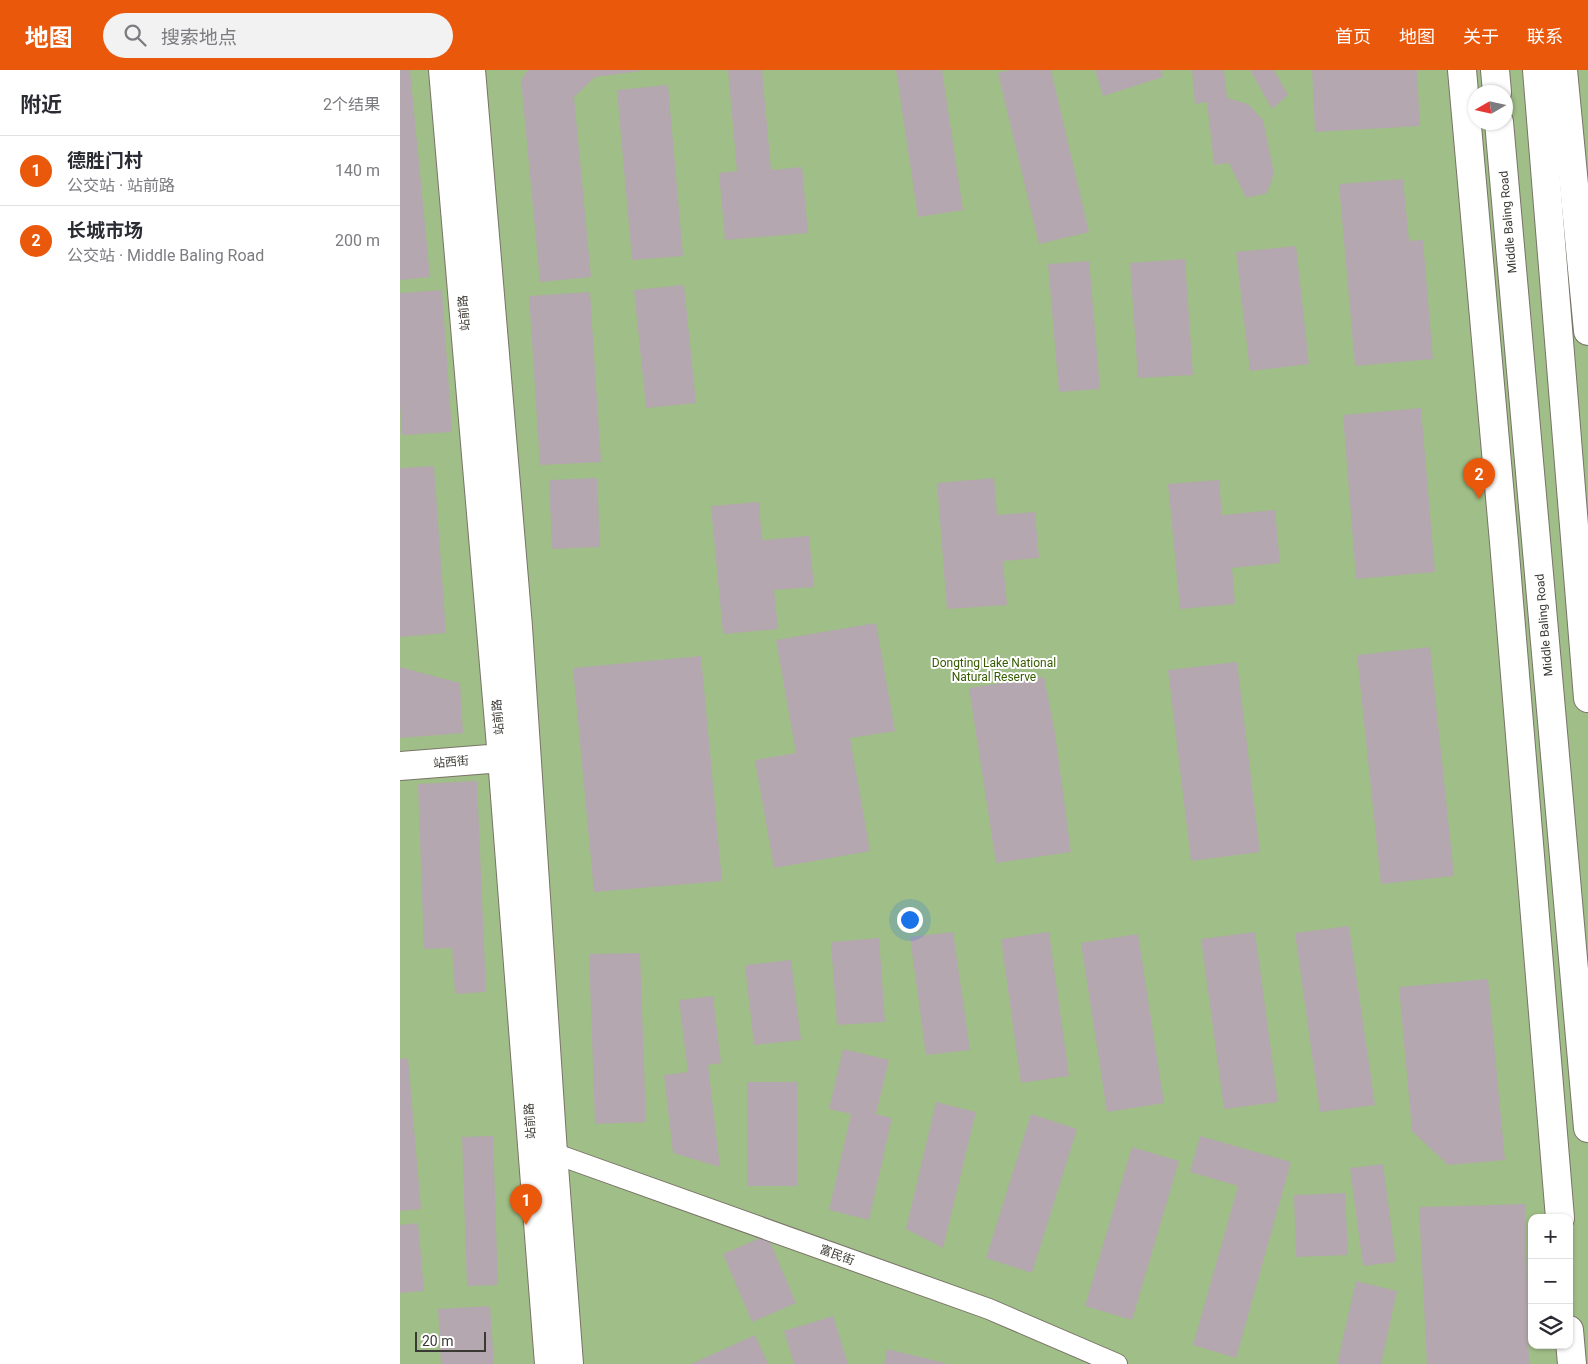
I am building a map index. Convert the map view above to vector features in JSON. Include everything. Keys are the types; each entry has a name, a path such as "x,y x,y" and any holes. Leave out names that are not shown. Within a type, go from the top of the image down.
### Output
{"main road":[{"name":"站前路","path":"444,70 502,758 548,1364"},
{"name":"站前路","path":"471,70 517,618 569,1364"},
{"path":"1462,70 1512,631 1560,1214"},
{"path":"1495,70 1496,85"},
{"path":"1537,70 1588,698"},
{"path":"1563,70 1588,331"},
{"name":"Middle Baling Road","path":"1501,130 1588,1128"},
{"path":"1496,446 1522,381"},
{"path":"1512,631 1540,591"},
{"name":"站西街","path":"400,766 502,758"},
{"path":"1571,1349 1572,1364"}],"street":[{"name":"富民街","path":"553,1153 989,1309 1117,1364"}],"green space":[{"name":"Dongting Lake National Natural Reserve","path":"400,70 1588,70 1588,1364 400,1364"}],"building":[{"path":"400,70 410,70 430,277 400,280"},
{"path":"528,70 640,70 595,77 574,97 591,277 540,282 521,80"},
{"path":"728,70 762,70 771,170 802,167 808,233 725,240 719,173 737,171"},
{"path":"896,70 942,70 963,210 918,217"},
{"path":"1010,70 1051,70 1089,232 1039,244 998,73"},
{"path":"1095,70 1161,70 1163,77 1103,96"},
{"path":"1192,70 1224,70 1227,98 1248,104 1263,120 1274,173 1267,193 1246,198 1229,163 1214,165 1207,102 1195,104"},
{"path":"1250,70 1274,70 1288,95 1272,109"},
{"path":"1312,70 1417,70 1420,126 1315,132"},
{"path":"668,85 683,256 632,260 617,90"},
{"path":"1403,179 1409,241 1423,240 1433,359 1355,366 1339,184"},
{"path":"1296,246 1309,364 1250,371 1236,252"},
{"path":"1185,259 1193,375 1138,378 1130,263"},
{"path":"1089,261 1100,389 1059,392 1048,264"},
{"path":"684,285 696,403 646,408 634,290"},
{"path":"442,290 452,432 402,435 400,402 400,293"},
{"path":"590,292 601,462 540,465 529,296"},
{"path":"1421,408 1435,572 1356,579 1343,415"},
{"path":"434,466 446,633 400,637 400,468"},
{"path":"597,478 600,547 552,549 549,480"},
{"path":"994,478 997,515 1035,512 1039,558 1003,561 1007,605 947,609 937,483"},
{"path":"1219,480 1222,515 1275,510 1280,563 1232,568 1235,604 1180,609 1168,484"},
{"path":"759,502 762,540 809,536 814,587 774,590 778,629 723,634 711,506"},
{"path":"876,623 895,731 850,738 870,851 774,868 755,760 796,753 776,640"},
{"path":"1430,647 1454,876 1381,884 1357,655"},
{"path":"701,656 722,881 594,892 573,668"},
{"path":"1237,662 1260,852 1191,861 1168,670"},
{"path":"400,667 460,683 463,733 400,738"},
{"path":"1044,677 1055,733 1071,852 996,863 969,688"},
{"path":"477,781 486,992 455,994 452,948 424,949 418,784"},
{"path":"1349,926 1375,1105 1320,1112 1295,933"},
{"path":"953,932 970,1050 926,1055 910,937"},
{"path":"1049,932 1069,1076 1021,1083 1001,939"},
{"path":"1255,932 1278,1102 1224,1109 1201,939"},
{"path":"1138,934 1164,1103 1107,1112 1081,943"},
{"path":"879,938 885,1022 837,1025 831,942"},
{"path":"640,953 646,1122 595,1124 589,954"},
{"path":"791,960 801,1040 754,1045 745,965"},
{"path":"1488,979 1505,1160 1448,1165 1412,1131 1399,987"},
{"path":"713,996 721,1063 708,1065 720,1167 673,1153 664,1075 688,1072 679,1000"},
{"path":"843,1049 889,1060 876,1114 892,1118 869,1220 829,1210 851,1114 829,1109"},
{"path":"408,1058 421,1209 400,1211 400,1059"},
{"path":"747,1082 798,1082 798,1186 747,1186"},
{"path":"936,1102 976,1112 943,1248 906,1229"},
{"path":"1031,1114 1077,1129 1032,1273 986,1258"},
{"path":"493,1136 498,1285 467,1286 462,1137"},
{"path":"1200,1136 1291,1162 1236,1358 1193,1345 1238,1186 1190,1172"},
{"path":"1132,1147 1179,1161 1132,1320 1085,1306"},
{"path":"1383,1164 1396,1262 1363,1266 1350,1168"},
{"path":"1345,1193 1348,1255 1296,1257 1294,1195"},
{"path":"1525,1204 1529,1364 1427,1364 1419,1207"},
{"path":"418,1223 424,1291 400,1293 400,1225"},
{"path":"767,1235 796,1303 752,1322 723,1254"},
{"path":"1356,1281 1397,1291 1381,1364 1337,1364"},
{"path":"490,1306 494,1364 441,1364 438,1309"},
{"path":"833,1316 848,1364 794,1364 784,1331"},
{"path":"755,1335 768,1364 691,1364"},
{"path":"887,1349 945,1363 945,1364 884,1364"}],"place":[{"name":"长城市场","path":"1479,499"},
{"name":"德胜门村","path":"526,1225"}]}
